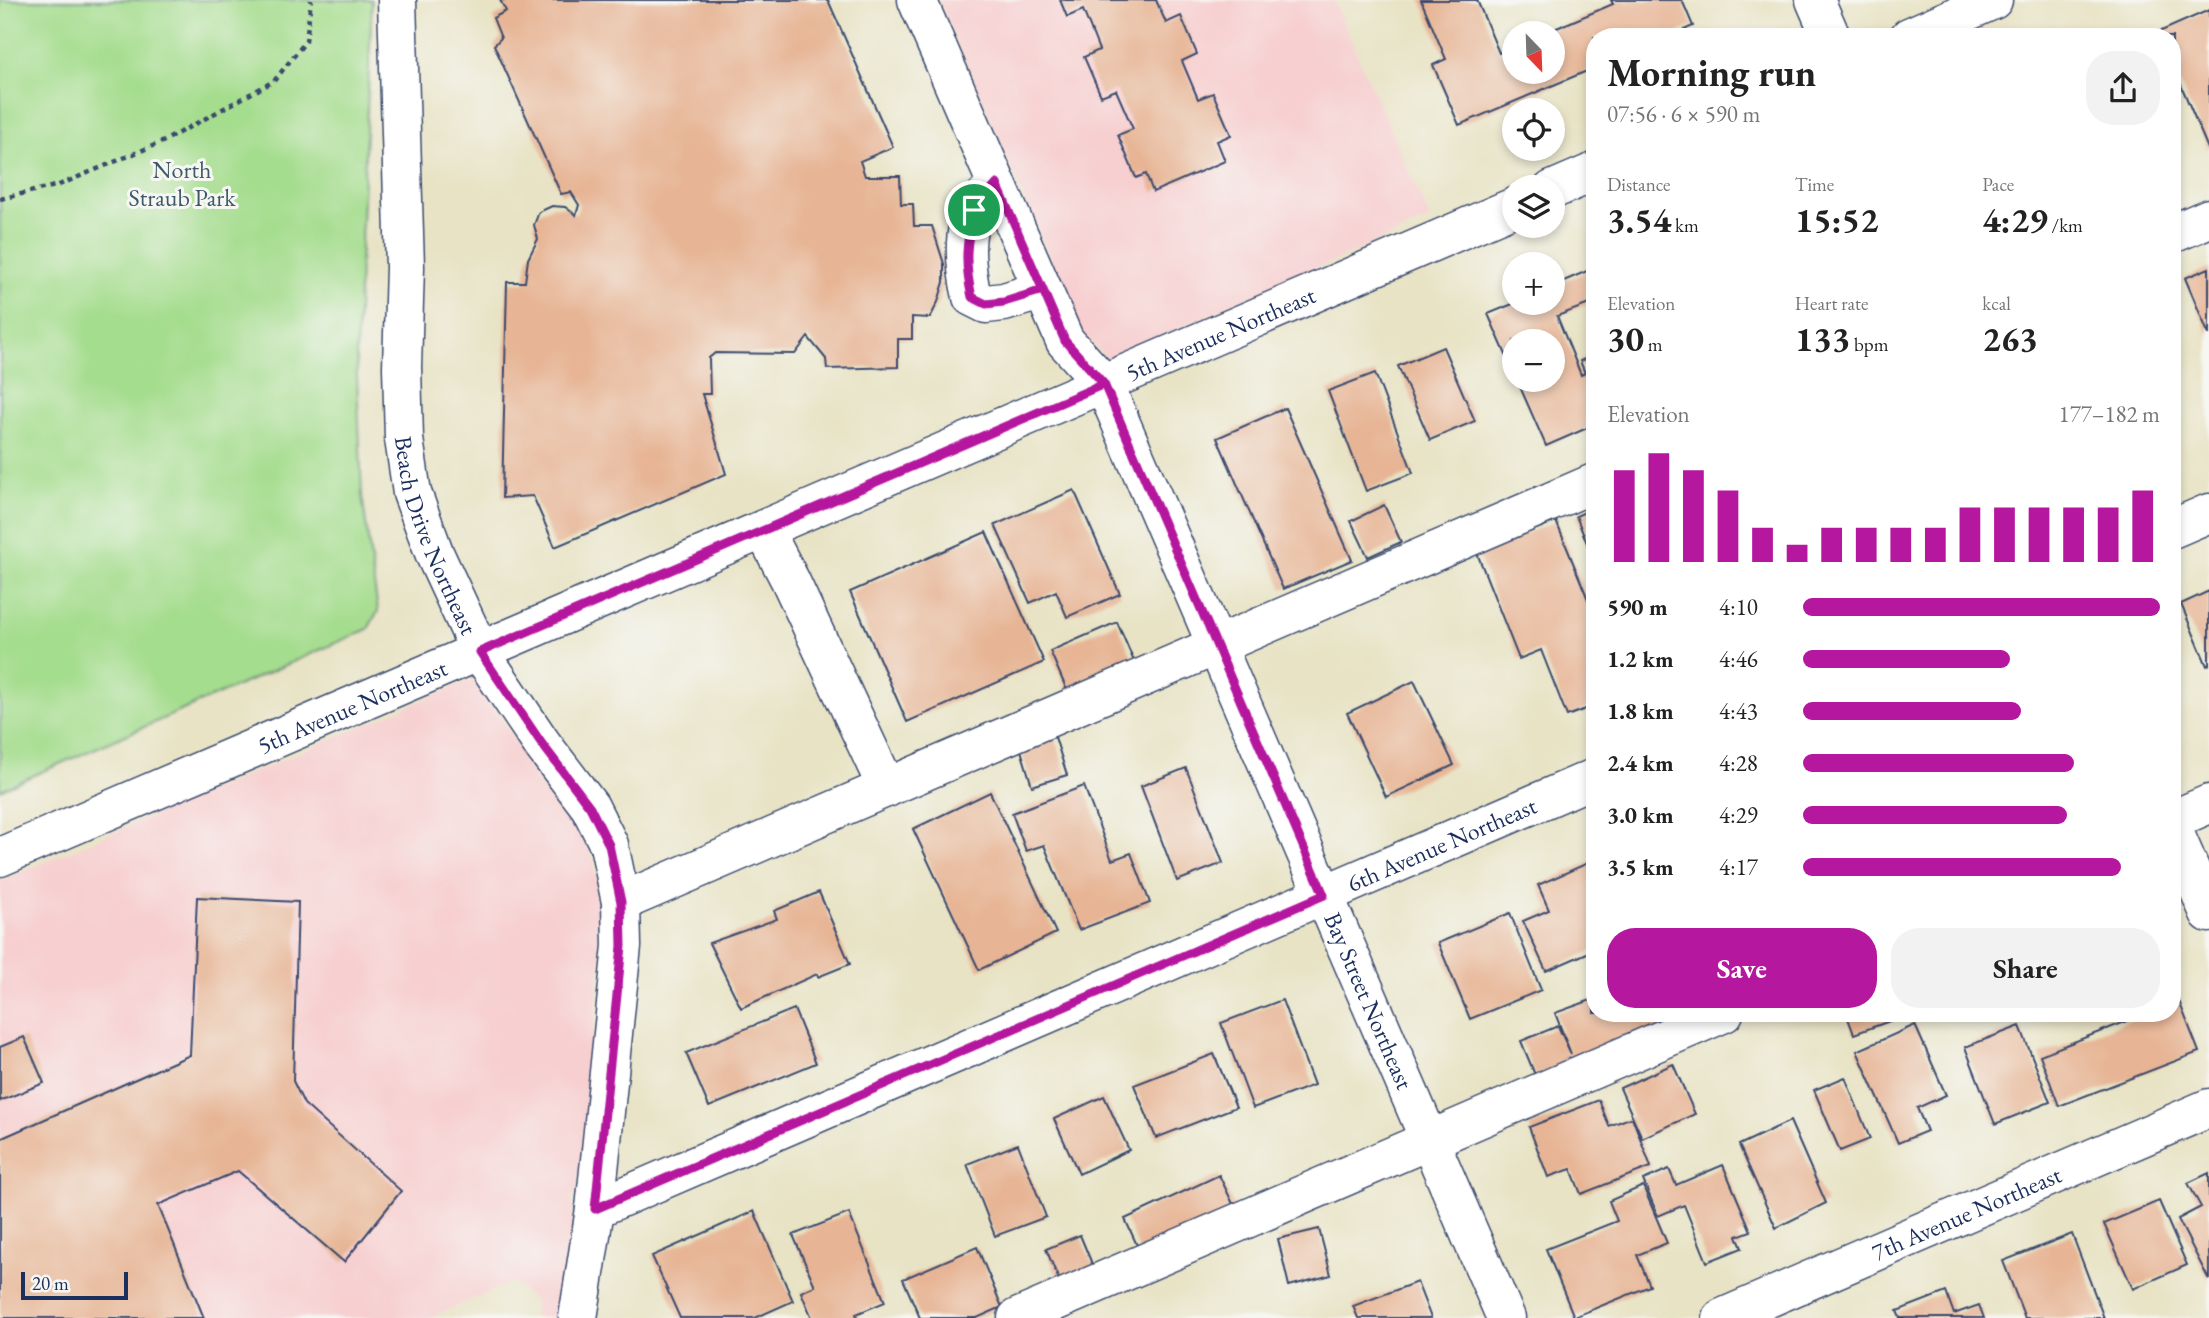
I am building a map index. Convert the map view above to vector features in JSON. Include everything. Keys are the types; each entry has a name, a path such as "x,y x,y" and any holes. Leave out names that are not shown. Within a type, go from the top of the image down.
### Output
{"street":[{"name":"Beach Drive Northeast","path":"397,0 405,268 402,367 404,439 412,493 435,555 480,652 542,744 590,807 609,845 621,902 622,946 595,1209 578,1318"},
{"name":"Bay Street Northeast","path":"917,0 1065,341 1104,384 1506,1318"},
{"path":"1815,0 1827,28"},
{"path":"1927,28 1975,4"},
{"path":"1565,184 1586,175"},
{"path":"997,184 974,210 966,243 967,277 972,297 986,304 1004,302 1043,290"},
{"name":"5th Avenue Northeast","path":"0,858 1502,212"},
{"path":"2181,230 2209,218"},
{"path":"621,902 1586,486"},
{"path":"2181,525 2209,513"},
{"path":"764,530 887,788"},
{"name":"6th Avenue Northeast","path":"595,1209 1586,781"},
{"path":"2181,816 2209,804"},
{"path":"2181,848 2209,913"},
{"path":"1017,1318 1703,1022"},
{"name":"7th Avenue Northeast","path":"1722,1318 2209,1108"}],"path":[{"path":"0,199 59,185 162,142 274,81 306,41 311,0"}],"shaded area":[{"path":"938,0 1333,0 1430,219 1107,360 1081,331"},
{"path":"474,678 527,756 574,818 591,851 602,902 603,943 577,1194 570,1197 575,1210 558,1318 533,1318 535,1302 513,1282 429,1318 0,1318 0,881"}],"green space":[{"name":"North Straub Park","path":"0,0 372,0 356,354 362,495 378,611 368,629 0,790"}],"building":[{"path":"500,0 828,0 893,147 860,161 865,176 900,176 901,204 913,204 914,226 932,226 944,264 944,282 930,318 912,317 912,339 898,339 898,367 827,369 826,359 808,337 795,354 715,353 709,358 710,394 702,394 726,474 555,547 533,496 502,498 507,282 525,282 528,259 538,239 534,225 539,212 552,206 565,207 576,215 579,205 571,192 561,194 494,45 501,38 493,18 506,11"},
{"path":"1060,0 1156,0 1166,23 1181,16 1197,54 1182,61 1198,99 1213,93 1231,135 1217,141 1225,161 1153,192 1146,174 1136,178 1118,135 1133,129 1116,90 1101,96 1084,57 1099,50 1083,10 1067,17"},
{"path":"1421,0 1477,0 1499,53 1502,52 1502,84 1556,84 1523,98 1502,98 1502,107 1459,125 1433,65 1446,59"},
{"path":"1611,0 1682,0 1693,26 1688,28 1586,28 1586,71 1565,80 1565,24 1613,4"},
{"path":"2209,10 2209,151 2181,85 2181,28 2168,28"},
{"path":"2209,268 2209,335 2185,278"},
{"path":"1586,271 1586,305 1565,313 1565,280"},
{"path":"1502,308 1502,315 1560,315 1557,316 1562,329 1502,329 1502,346 1488,314"},
{"path":"1565,336 1581,375 1585,373 1580,361 1586,358 1586,428 1546,446 1522,392 1565,392"},
{"path":"1443,347 1475,421 1430,440 1398,366"},
{"path":"1375,373 1413,473 1366,491 1328,391"},
{"path":"1285,408 1352,560 1283,589 1217,438"},
{"path":"1074,490 1120,594 1067,617 1056,591 1030,603 995,525"},
{"path":"1384,505 1401,542 1368,557 1351,521"},
{"path":"1586,512 1586,541 1576,516"},
{"path":"1556,521 1586,594 1586,709 1567,716 1541,650 1519,659 1477,553"},
{"path":"986,532 1044,662 907,722 850,592"},
{"path":"2209,591 2209,665 2207,666 2181,604"},
{"path":"1117,622 1136,666 1069,695 1050,651"},
{"path":"1414,681 1454,765 1386,797 1347,713"},
{"path":"1055,737 1067,775 1032,786 1020,747"},
{"path":"1186,768 1223,863 1177,881 1141,786"},
{"path":"1084,786 1112,860 1131,853 1150,903 1079,930 1044,845 1026,851 1012,813"},
{"path":"990,792 1056,933 979,970 913,829"},
{"path":"1586,864 1586,954 1546,971 1523,921 1549,910 1538,885"},
{"path":"819,892 850,964 818,977 817,974 741,1008 709,943 777,919 774,911"},
{"path":"197,897 298,902 293,1081 304,1104 401,1191 344,1262 238,1171 158,1205 204,1318 0,1318 0,1139 190,1055"},
{"path":"1510,913 1541,990 1470,1019 1438,943"},
{"path":"1282,1000 1314,1085 1253,1108 1221,1023"},
{"path":"1586,1002 1586,1022 1657,1022 1660,1030 1535,1075 1521,1041 1558,1026 1571,1054 1555,1013"},
{"path":"2181,1006 2199,1052 2059,1106 2040,1055 2125,1022 2181,1022"},
{"path":"794,1009 816,1063 709,1107 686,1053"},
{"path":"1849,1022 1887,1022 1854,1034"},
{"path":"1915,1025 1946,1095 1917,1108 1927,1131 1898,1143 1857,1051"},
{"path":"2020,1026 2050,1102 1995,1124 1965,1047"},
{"path":"24,1037 44,1083 0,1101 0,1047"},
{"path":"1214,1054 1236,1107 1156,1138 1134,1085"},
{"path":"1673,1064 1695,1114 1642,1138 1620,1088"},
{"path":"1845,1077 1870,1139 1840,1151 1814,1090"},
{"path":"1104,1096 1129,1150 1079,1174 1054,1119"},
{"path":"1599,1100 1609,1126 1632,1117 1651,1167 1581,1194 1571,1169 1548,1177 1529,1127"},
{"path":"1790,1121 1826,1203 1776,1228 1739,1145"},
{"path":"1018,1144 1046,1217 995,1236 967,1164"},
{"path":"1723,1165 1751,1231 1737,1236 1742,1248 1707,1262 1684,1205 1658,1216 1643,1180 1669,1169 1676,1185"},
{"path":"2209,1173 2209,1280 2178,1219 2201,1207 2188,1183"},
{"path":"1219,1175 1236,1210 1141,1254 1125,1219"},
{"path":"1643,1186 1667,1243 1637,1255 1650,1286 1574,1317 1546,1249 1617,1221 1609,1201"},
{"path":"2159,1201 2187,1265 2133,1289 2104,1224"},
{"path":"754,1211 793,1301 755,1318 680,1318 652,1256"},
{"path":"849,1213 885,1302 856,1314 857,1318 812,1318 801,1292 815,1286 793,1235"},
{"path":"1319,1229 1331,1275 1289,1286 1278,1239"},
{"path":"2072,1234 2104,1318 2025,1318 2003,1261"},
{"path":"1080,1235 1095,1271 1061,1285 1046,1249"},
{"path":"977,1247 1002,1307 977,1318 920,1318 903,1279"},
{"path":"1417,1282 1431,1318 1358,1318 1353,1306"},
{"path":"1946,1292 1954,1314 1979,1305 1984,1318 1900,1318 1897,1311"}],"route":[{"path":"974,210 966,243 967,277 972,297 986,304 1004,302 1043,290 1065,341 1104,384 1324,895 595,1209 622,946 621,902 609,845 590,807 542,744 480,652 1104,384 1065,341 1043,290 997,184 974,210"}]}
